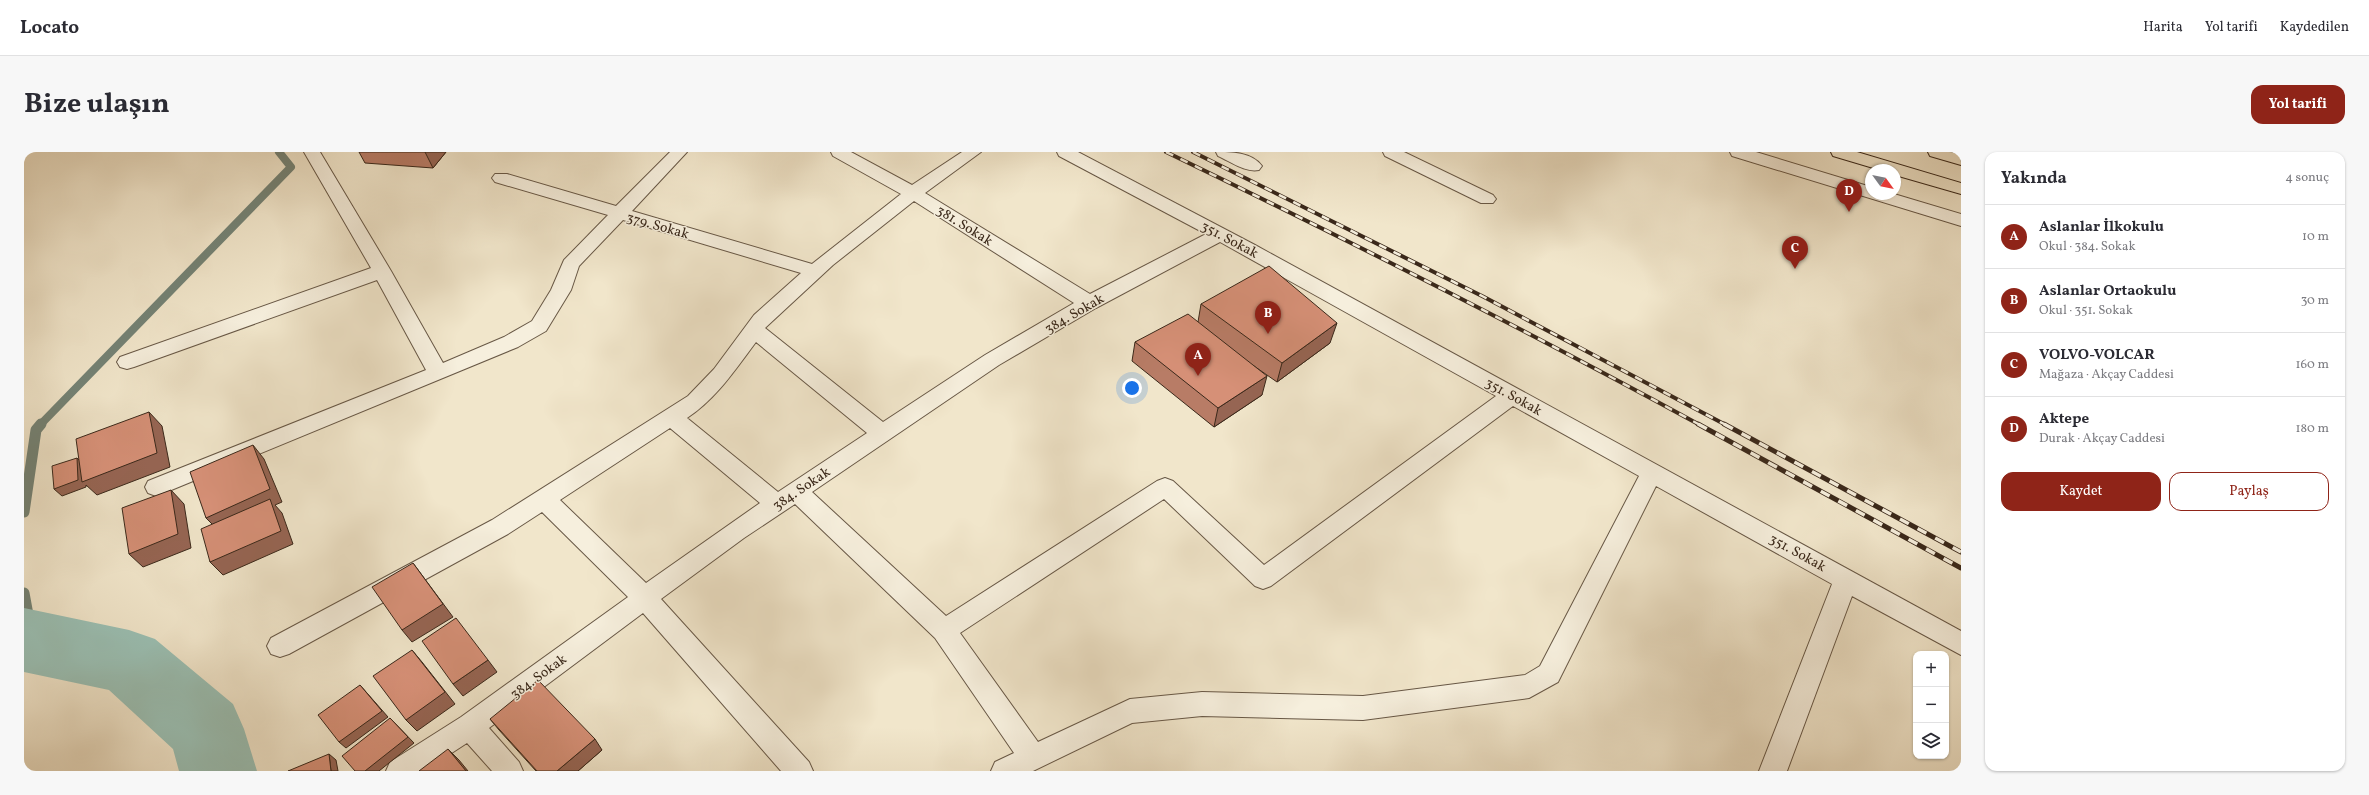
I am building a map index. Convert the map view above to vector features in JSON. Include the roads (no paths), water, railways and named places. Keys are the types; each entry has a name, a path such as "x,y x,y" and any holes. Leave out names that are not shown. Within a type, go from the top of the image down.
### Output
{"highway":[{"path":"1839,152 1961,189"},
{"path":"1936,152 1961,160"}],"street":[{"path":"156,487 438,373 511,342 539,326 561,290 571,264 680,152"},
{"name":"381. Sokak","path":"839,152 913,193 1089,303"},
{"path":"280,646 500,526 695,402 721,374 761,320 815,271 913,193 973,152"},
{"name":"351. Sokak","path":"1065,152 1220,234 1961,644"},
{"path":"1224,152 1253,166"},
{"path":"1391,152 1487,199"},
{"path":"1738,152 1865,191"},
{"path":"319,154 438,373"},
{"name":"379. Sokak","path":"501,178 815,271"},
{"path":"1895,200 1961,220"},
{"name":"384. Sokak","path":"400,771 470,726 645,598 786,498 992,360 1089,303 1220,234"},
{"path":"127,362 382,271"},
{"path":"754,330 882,433"},
{"path":"944,630 1165,487 1263,580 1513,395"},
{"path":"671,417 786,498 944,630 1033,756"},
{"path":"1005,771 1033,756 1130,711 1202,704 1363,708 1530,686 1549,674 1652,472"},
{"path":"544,499 645,598 799,771"},
{"path":"1772,771 1846,579"},
{"path":"470,726 509,771"}],"waterway":[{"path":"40,425 291,167 279,152"},
{"path":"24,512 36,430 41,424"},
{"path":"24,593 33,642"},
{"path":"24,640 129,662 206,729 218,771"}],"railway":[{"path":"1166,152 1434,285 1568,354 1700,425"},
{"path":"1193,152 1484,297 1726,425"},
{"path":"1698,424 1961,568"},
{"path":"1724,424 1961,552"}],"place":[{"name":"Aktepe","path":"1849,212"},
{"name":"VOLVO-VOLCAR","path":"1795,269"},
{"name":"Aslanlar Ortaokulu","path":"1268,334"},
{"name":"Aslanlar İlkokulu","path":"1198,376"}]}
